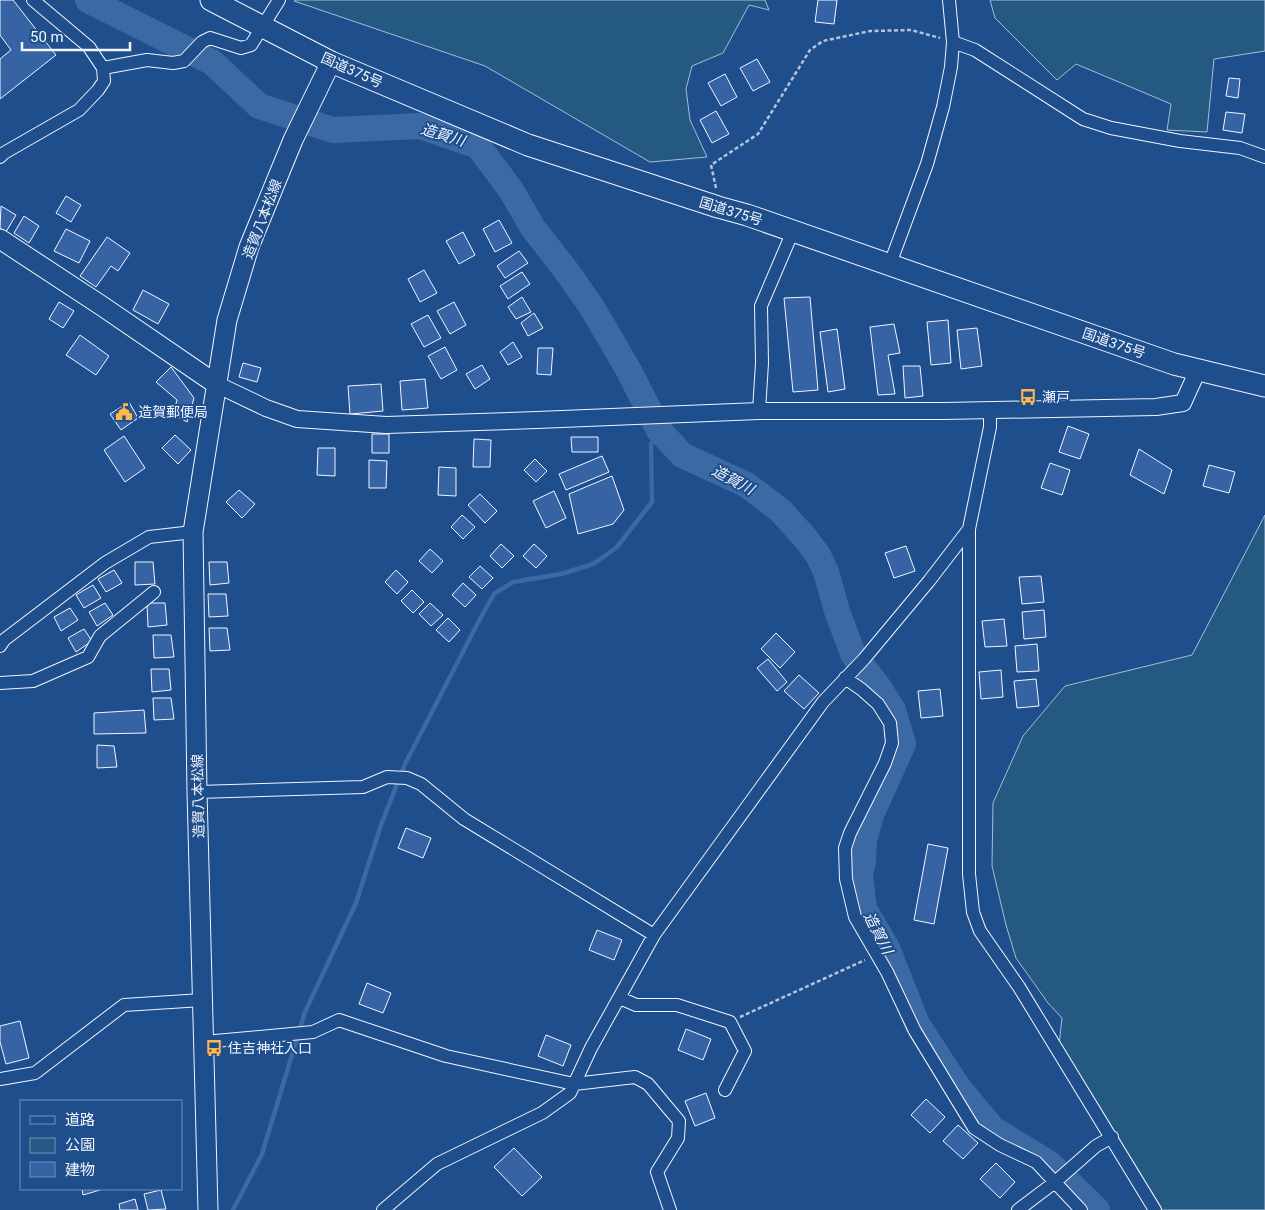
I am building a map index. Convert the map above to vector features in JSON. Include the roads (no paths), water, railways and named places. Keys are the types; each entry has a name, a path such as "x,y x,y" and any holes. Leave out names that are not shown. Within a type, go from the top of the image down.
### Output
{"highway":[{"name":"国道375号","path":"211,0 331,62 528,145 747,215 1165,361 1265,386"}],"main road":[{"name":"造賀八本松線","path":"206,1210 193,532 227,320 249,247 293,140 331,62"},
{"path":"0,239 94,300 216,384"}],"street":[{"path":"0,157 79,110 98,90 104,80 103,68 89,48 33,0"},
{"path":"103,68 147,60 173,63 184,61 202,42 210,38 241,48 251,45 279,0"},
{"path":"890,264 927,164 943,107 951,67 953,42 949,0"},
{"path":"953,42 975,50 1083,119 1111,128 1180,141 1240,148 1265,157"},
{"path":"759,411 762,364 761,306 793,231"},
{"path":"216,384 266,408 297,419 386,425 759,411 1156,407 1183,402 1198,370"},
{"path":"990,409 990,427 969,529 969,874 972,912 980,931 1019,987 1155,1210"},
{"path":"383,1210 437,1164 542,1113 570,1092 590,1048 654,935 823,702 864,659 969,529"},
{"path":"1,641 106,563 149,536 193,532"},
{"path":"0,684 33,681 88,657 100,636 154,592"},
{"path":"849,674 861,689 878,704 890,722 892,743 885,763 850,833 845,848 846,879 855,917 915,1031 974,1128 1000,1145 1061,1176 1081,1210"},
{"path":"197,792 363,787 387,777 407,778 421,784 464,819 654,935"},
{"path":"620,998 636,1004 677,1005 730,1022 744,1051 725,1090"},
{"path":"0,1079 35,1073 124,1005 202,1000"},
{"path":"204,1042 313,1032 339,1020 446,1056 574,1084 635,1077 648,1084 678,1121 678,1138 657,1172 670,1210"},
{"path":"1018,1210 1096,1146 1112,1137"}],"waterway":[{"name":"造賀川","path":"88,0 212,62 259,106 333,130 420,126 478,146 511,190 533,228 593,309 629,371 659,430 682,455 747,485 781,511 806,539 818,555 826,572 837,611 853,654 880,689 893,710 903,744 871,815 864,840 860,874 864,909 887,948 917,1024 958,1087 993,1129 1050,1164 1097,1210"},
{"path":"233,1210 262,1154 305,1012 356,903 381,825 405,764 481,617 494,594 513,582 561,574 593,564 616,548 652,502 651,444 659,430"}],"place":[{"name":"瀬戸","path":"1028,397"},
{"name":"造賀郵便局","path":"124,412"},
{"name":"住吉神社入口","path":"214,1048"}]}
